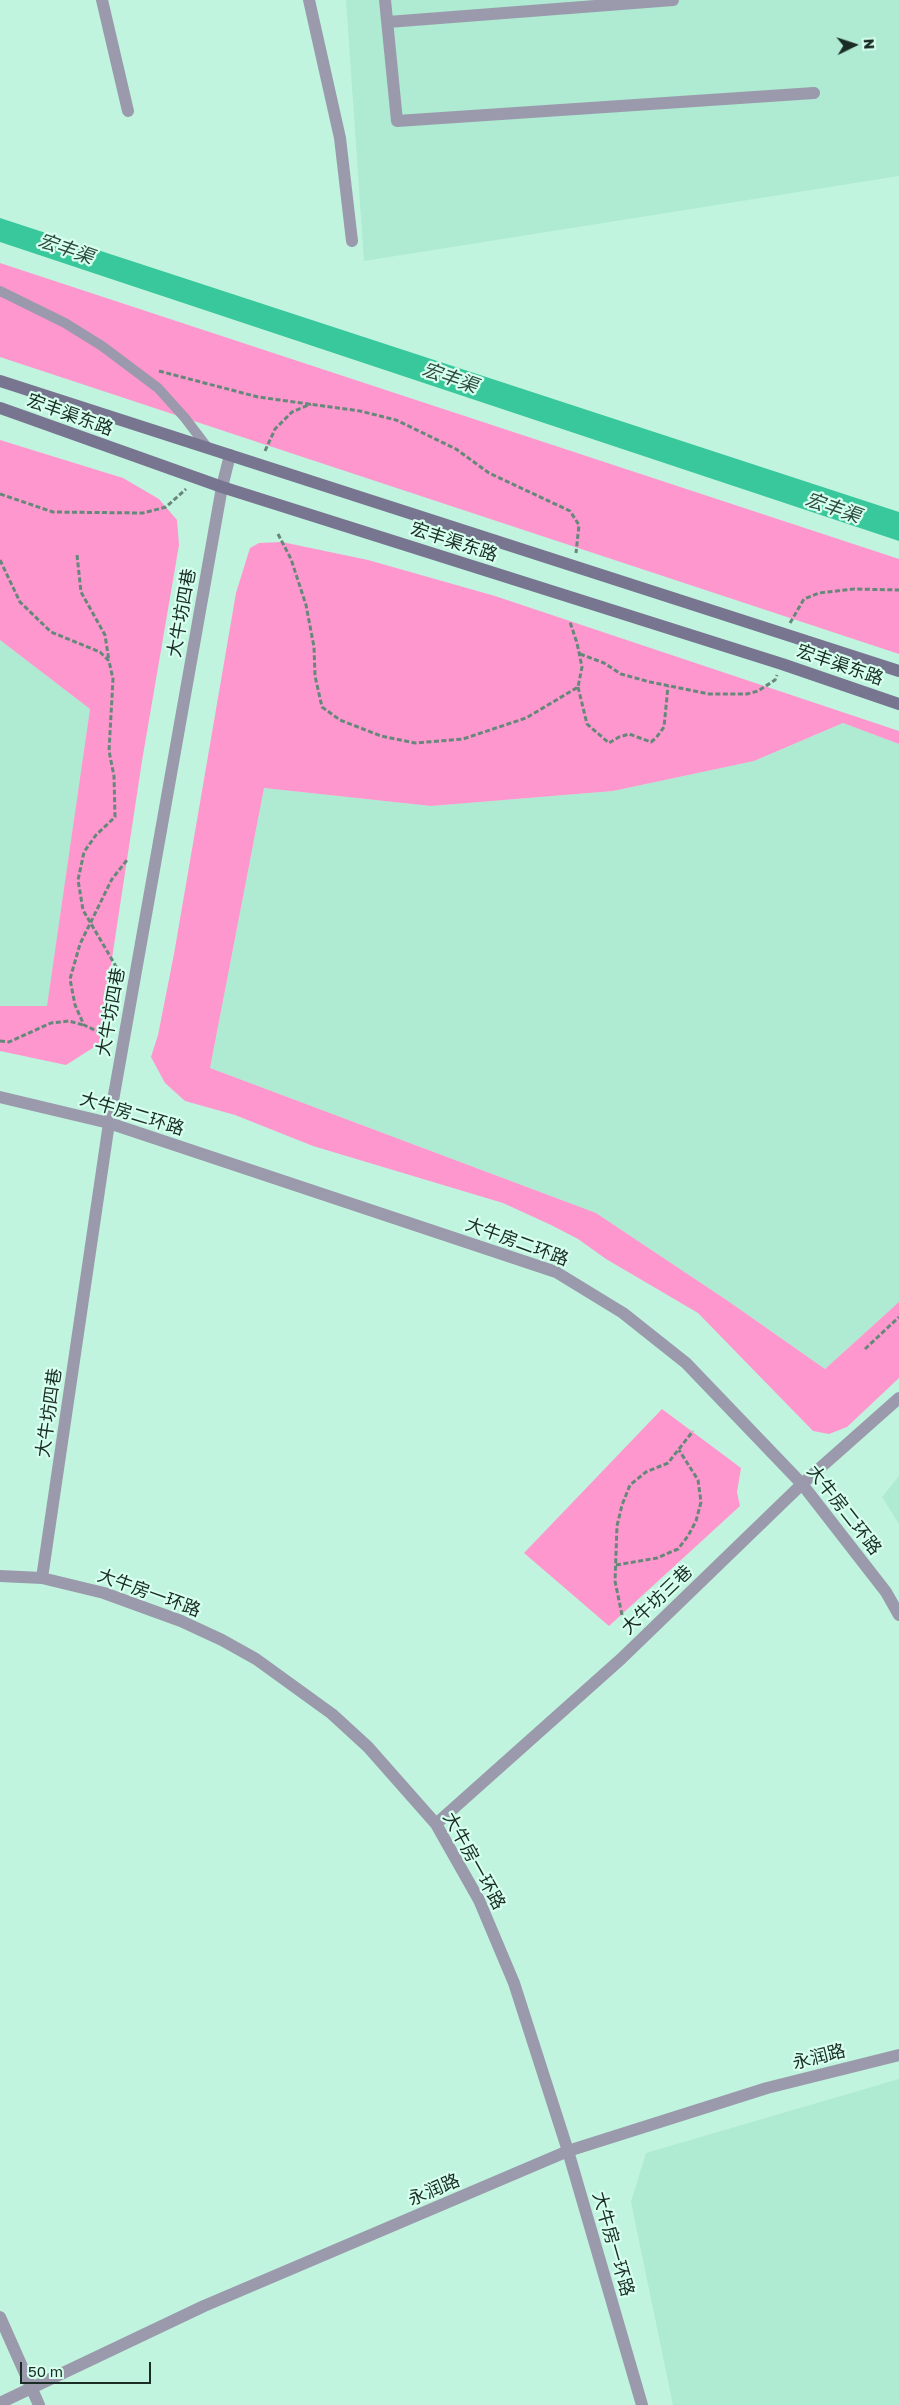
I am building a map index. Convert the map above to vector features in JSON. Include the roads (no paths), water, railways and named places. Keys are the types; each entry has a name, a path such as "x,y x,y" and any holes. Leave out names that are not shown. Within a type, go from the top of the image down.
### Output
{"main road":[{"name":"宏丰渠东路","path":"0,381 899,671"},
{"name":"宏丰渠东路","path":"0,408 222,488 782,664 899,704"}],"street":[{"path":"102,0 128,111"},
{"path":"309,0 340,138 352,241"},
{"path":"385,0 397,121 814,93"},
{"path":"388,22 673,0"},
{"path":"0,291 64,323 102,346 158,388 185,418 206,447"},
{"name":"大牛坊四巷","path":"42,1578 109,1123 222,488 230,455"},
{"name":"大牛房二环路","path":"0,1097 109,1123 556,1272 623,1313 686,1363 802,1484 886,1592 899,1615"},
{"name":"大牛坊三巷","path":"436,1824 621,1659 802,1484 899,1398"},
{"name":"大牛房一环路","path":"0,1576 42,1578 104,1593 214,1636 256,1658 332,1714 368,1747 436,1824 479,1900 514,1983 568,2151 642,2405"},
{"name":"永润路","path":"0,2403 204,2306 568,2151 767,2088 899,2056"},
{"path":"0,2317 39,2405"}],"water":[{"name":"宏丰渠","path":"0,218 899,512 899,541 0,242"}]}
